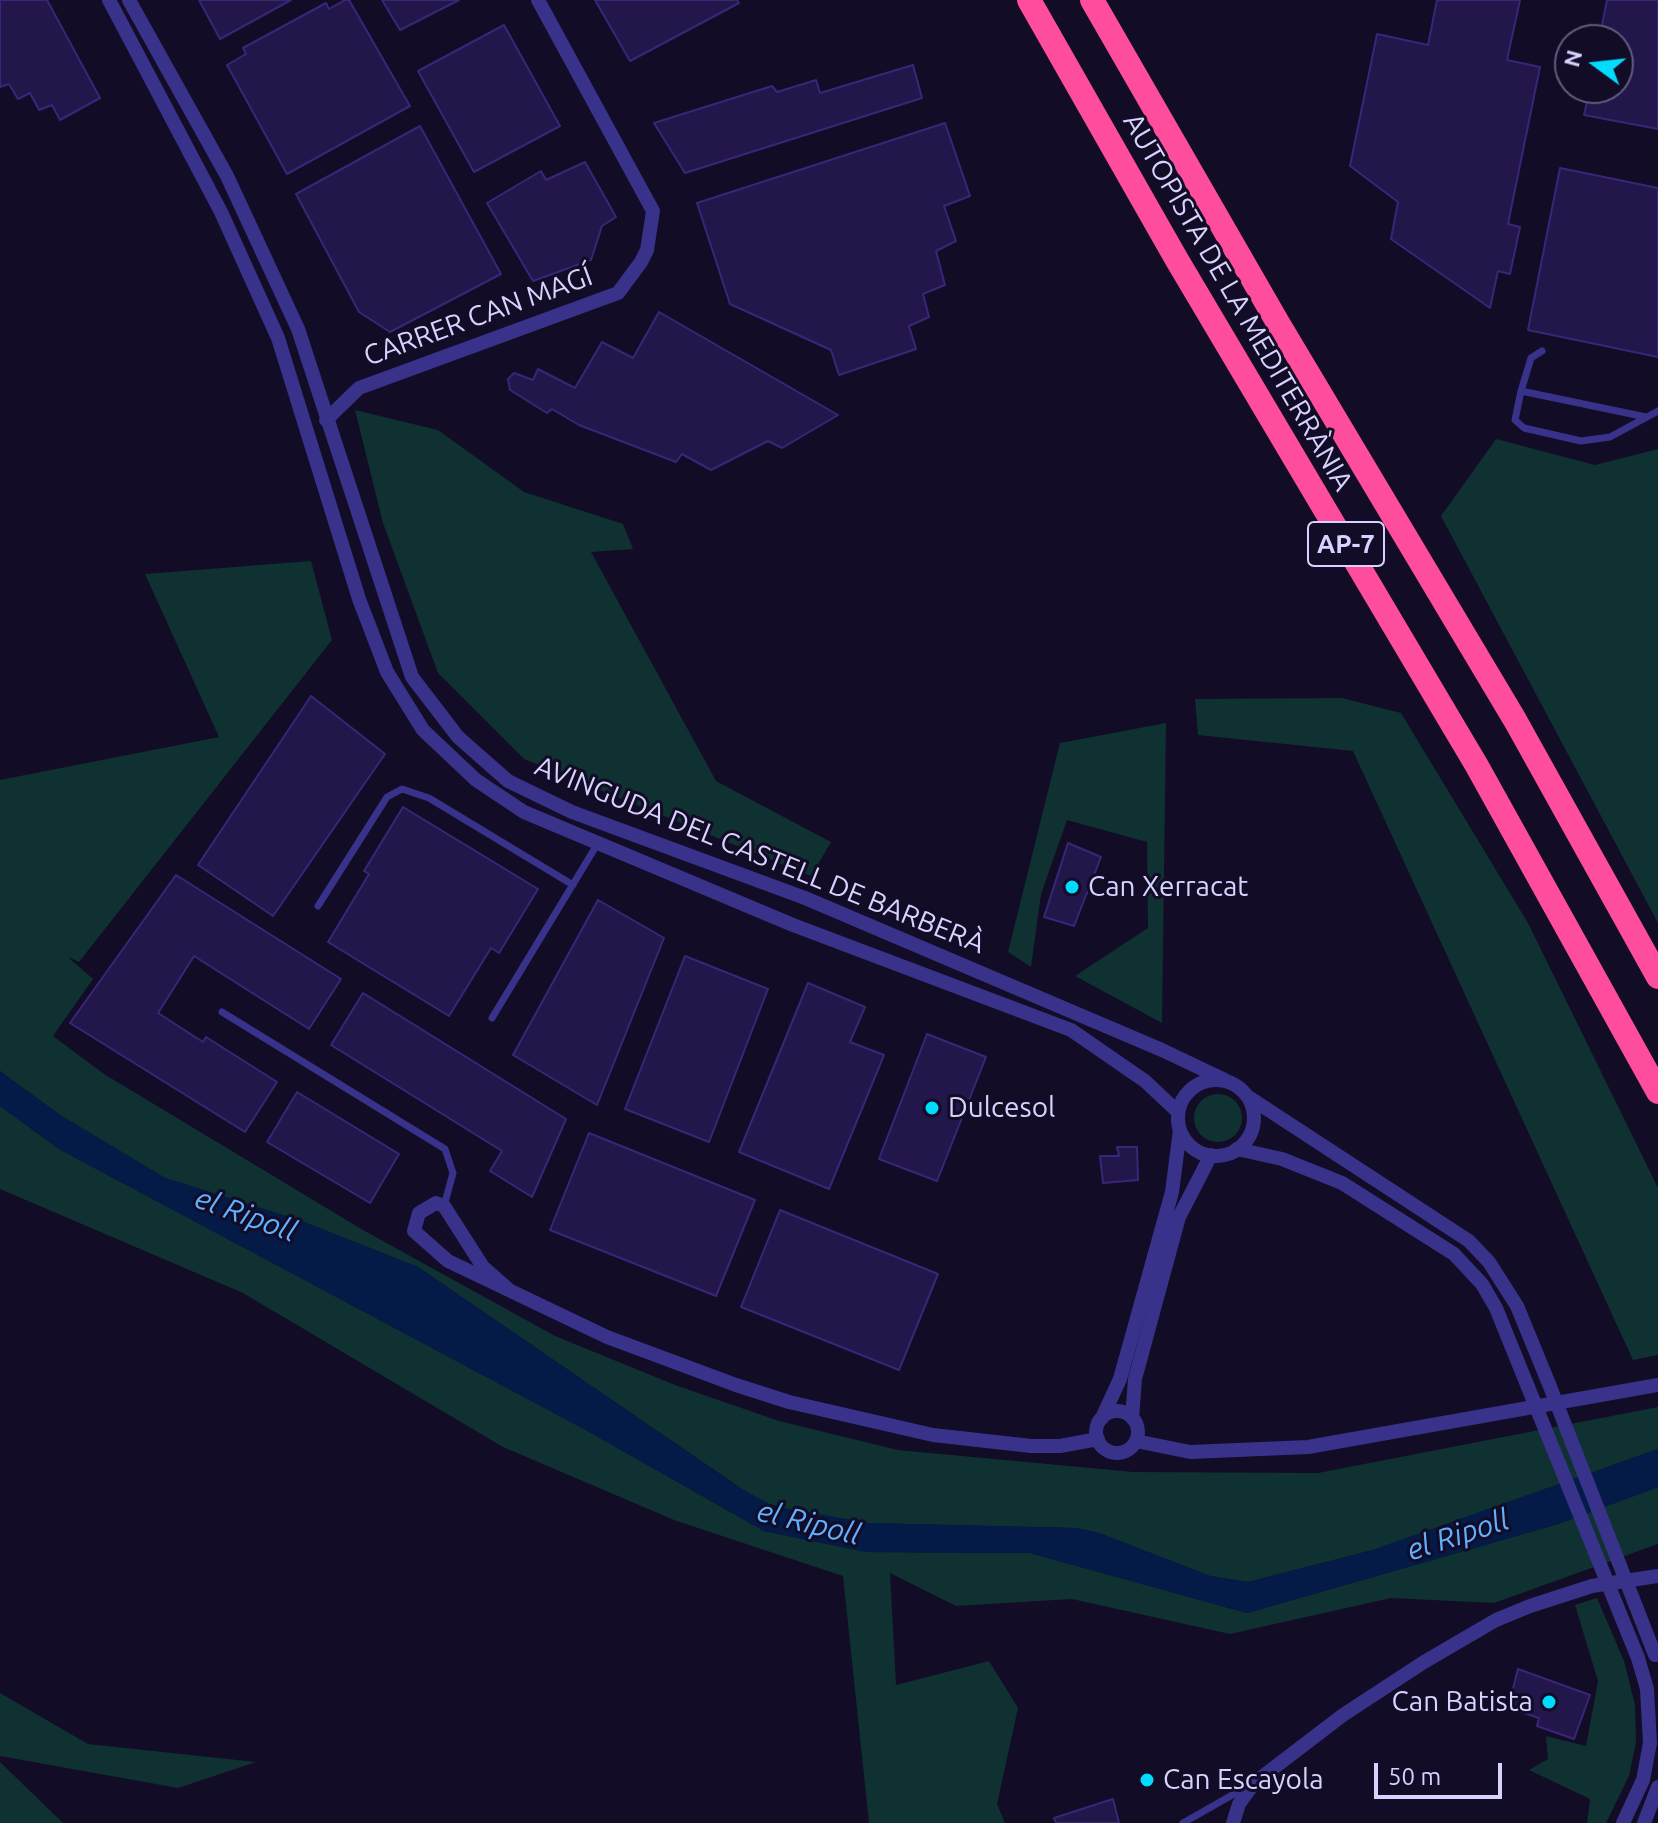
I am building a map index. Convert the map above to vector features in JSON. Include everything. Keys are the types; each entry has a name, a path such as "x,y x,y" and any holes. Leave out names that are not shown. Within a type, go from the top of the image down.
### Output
{"highway":[{"name":"AUTOPISTA DE LA MEDITERRÀNIA","path":"1029,0 1177,260 1477,766 1658,1092"},
{"name":"AUTOPISTA DE LA MEDITERRÀNIA","path":"1092,0 1278,323 1523,733 1658,977"}],"street":[{"name":"AVINGUDA DEL CASTELL DE BARBERÀ","path":"109,0 221,212 278,338 359,599 387,672 423,730 476,780 524,812 793,925 1071,1030 1145,1081 1178,1112"},
{"name":"AVINGUDA DEL CASTELL DE BARBERÀ","path":"129,0 233,190 298,329 412,677 458,737 508,781 572,812 805,898 1148,1044 1225,1080"},
{"name":"CARRER CAN MAGÍ","path":"326,420 359,388 618,293 641,262 647,250 653,211 538,0"},
{"path":"1657,1660 1549,1384 1517,1306 1489,1262 1469,1241 1225,1080 1212,1079 1189,1090 1178,1112 1180,1130 1172,1192 1120,1379 1097,1428 1098,1439 1106,1450 1119,1453 1136,1441 1190,1452 1308,1447 1658,1385"},
{"path":"1237,1149 1252,1131 1254,1119 1247,1096"},
{"path":"1180,1130 1192,1147 1211,1155 1237,1149 1313,1169 1406,1221 1454,1254 1482,1284 1496,1308 1638,1658 1647,1689 1650,1743 1643,1780 1623,1823"},
{"path":"1136,1441 1137,1429 1132,1418 1135,1379 1179,1217 1211,1155"},
{"path":"508,1289 483,1267 444,1206 436,1203 419,1213 414,1231 422,1242 458,1267 607,1337 789,1402 933,1435 1031,1446 1060,1446 1098,1439"},
{"path":"1102,1418 1114,1412 1132,1418"},
{"path":"1233,1823 1239,1804 1254,1783 1343,1715 1496,1620 1592,1586 1658,1576"},
{"path":"1645,1823 1658,1787"},
{"path":"1645,1823 1658,1807"}],"lane":[{"path":"1542,351 1531,358 1521,391 1515,420 1524,428 1581,441 1610,437 1658,411"},
{"path":"1521,391 1646,417"},
{"path":"318,906 387,797 402,789 429,798 573,885"},
{"path":"492,1018 598,843"},
{"path":"222,1012 445,1149 453,1173 444,1206"},
{"path":"1183,1823 1254,1783"}],"green space":[{"path":"355,410 438,430 524,492 623,524 633,549 591,552 716,781 831,842 811,876 524,759 438,673 383,523"},
{"path":"1496,439 1595,465 1658,449 1658,923 1441,516"},
{"path":"311,561 332,640 79,962 68,957 93,979 53,1036 104,1074 363,1230 555,1336 675,1385 779,1421 898,1450 1133,1472 1318,1473 1658,1407 1658,1449 1373,1550 1248,1582 1210,1576 1099,1533 1075,1528 869,1523 800,1512 761,1502 418,1267 299,1220 165,1178 60,1115 0,1071 0,780 219,737 145,574"},
{"path":"1342,698 1401,713 1528,923 1658,1188 1658,1355 1633,1360 1353,751 1198,735 1195,699"},
{"path":"1166,723 1162,1023 1075,976 1148,928 1147,842 1067,820 1041,894 1031,967 1008,952 1060,743"},
{"path":"1218,1094 1235,1101 1242,1118 1235,1135 1218,1142 1201,1135 1194,1118 1201,1101"},
{"path":"0,1106 59,1149 584,1429 764,1531 866,1552 1030,1553 1247,1613 1558,1524 1658,1487 1658,1544 1494,1603 1391,1598 1230,1634 1072,1599 956,1606 890,1573 896,1685 989,1661 1018,1708 997,1804 1005,1823 869,1823 843,1576 674,1520 503,1447 243,1293 0,1189"},
{"path":"1597,1598 1624,1661 1635,1705 1636,1742 1629,1776 1606,1823 1587,1823 1590,1799 1529,1770 1548,1759 1546,1736 1586,1746 1598,1681 1575,1605"},
{"path":"0,1693 88,1744 256,1762 178,1788 0,1756"},
{"path":"0,1762 63,1823 0,1823"}],"water":[{"name":"el Ripoll","path":"0,1071 60,1115 165,1178 299,1220 418,1267 740,1488 773,1506 869,1523 1075,1528 1099,1533 1210,1576 1248,1582 1373,1550 1658,1449 1658,1487 1558,1524 1247,1613 1030,1553 866,1552 764,1531 584,1429 59,1149 0,1106"}],"building":[{"path":"0,0 47,0 100,98 60,120 52,105 39,110 30,93 18,99 9,84 0,87"},
{"path":"199,0 291,0 220,39"},
{"path":"349,0 410,106 287,174 227,65 246,54 243,48 326,3 329,9"},
{"path":"382,0 459,0 400,30"},
{"path":"595,0 737,0 739,3 630,61"},
{"path":"1437,0 1520,0 1507,60 1540,67 1508,224 1520,227 1510,274 1498,271 1490,308 1391,239 1398,202 1350,166 1377,34 1428,45"},
{"path":"1607,0 1658,0 1658,129 1584,115 1586,104 1634,104 1634,24 1602,24"},
{"path":"504,25 560,126 474,172 418,71"},
{"path":"913,65 922,98 685,173 654,123 772,86 777,92 816,80 820,93"},
{"path":"945,123 970,196 944,206 956,241 936,251 945,285 923,294 929,317 909,326 916,349 839,375 831,350 730,304 697,203"},
{"path":"420,126 501,274 390,332 359,312 296,194"},
{"path":"585,162 616,217 602,226 591,260 533,281 487,203 541,171 546,180"},
{"path":"1560,168 1658,188 1658,357 1528,330"},
{"path":"659,312 838,415 782,448 768,441 711,470 682,454 676,462 579,425 552,409 547,413 510,390 508,379 514,373 533,380 538,369 575,388 602,342 633,358"},
{"path":"311,696 385,754 273,916 198,865"},
{"path":"403,807 538,889 499,953 491,948 449,1016 328,942 369,874 364,871"},
{"name":"Can Xerracat","path":"1068,843 1101,857 1074,926 1044,917"},
{"path":"176,875 341,979 309,1029 194,956 158,1013 203,1042 206,1037 277,1082 245,1132 70,1023"},
{"path":"598,900 664,938 597,1105 513,1055"},
{"path":"685,956 768,989 709,1142 625,1109"},
{"path":"808,983 865,1007 850,1042 884,1055 829,1189 739,1152"},
{"path":"363,993 566,1119 532,1197 490,1171 502,1151 331,1045"},
{"name":"Dulcesol","path":"927,1034 986,1057 937,1181 879,1159"},
{"path":"297,1092 399,1154 370,1203 267,1142"},
{"path":"589,1133 755,1200 716,1296 550,1230"},
{"path":"1117,1147 1137,1147 1138,1180 1103,1183 1100,1156 1119,1156"},
{"path":"780,1210 938,1274 899,1370 741,1307"},
{"name":"Can Batista","path":"1518,1669 1590,1695 1574,1739 1537,1726 1539,1718 1508,1708"},
{"path":"1113,1799 1119,1823 1056,1823 1054,1818"}],"place":[{"name":"Can Xerracat","path":"1072,887"},
{"name":"Dulcesol","path":"932,1108"},
{"name":"Can Batista","path":"1549,1702"},
{"name":"Can Escayola","path":"1147,1780"}]}
